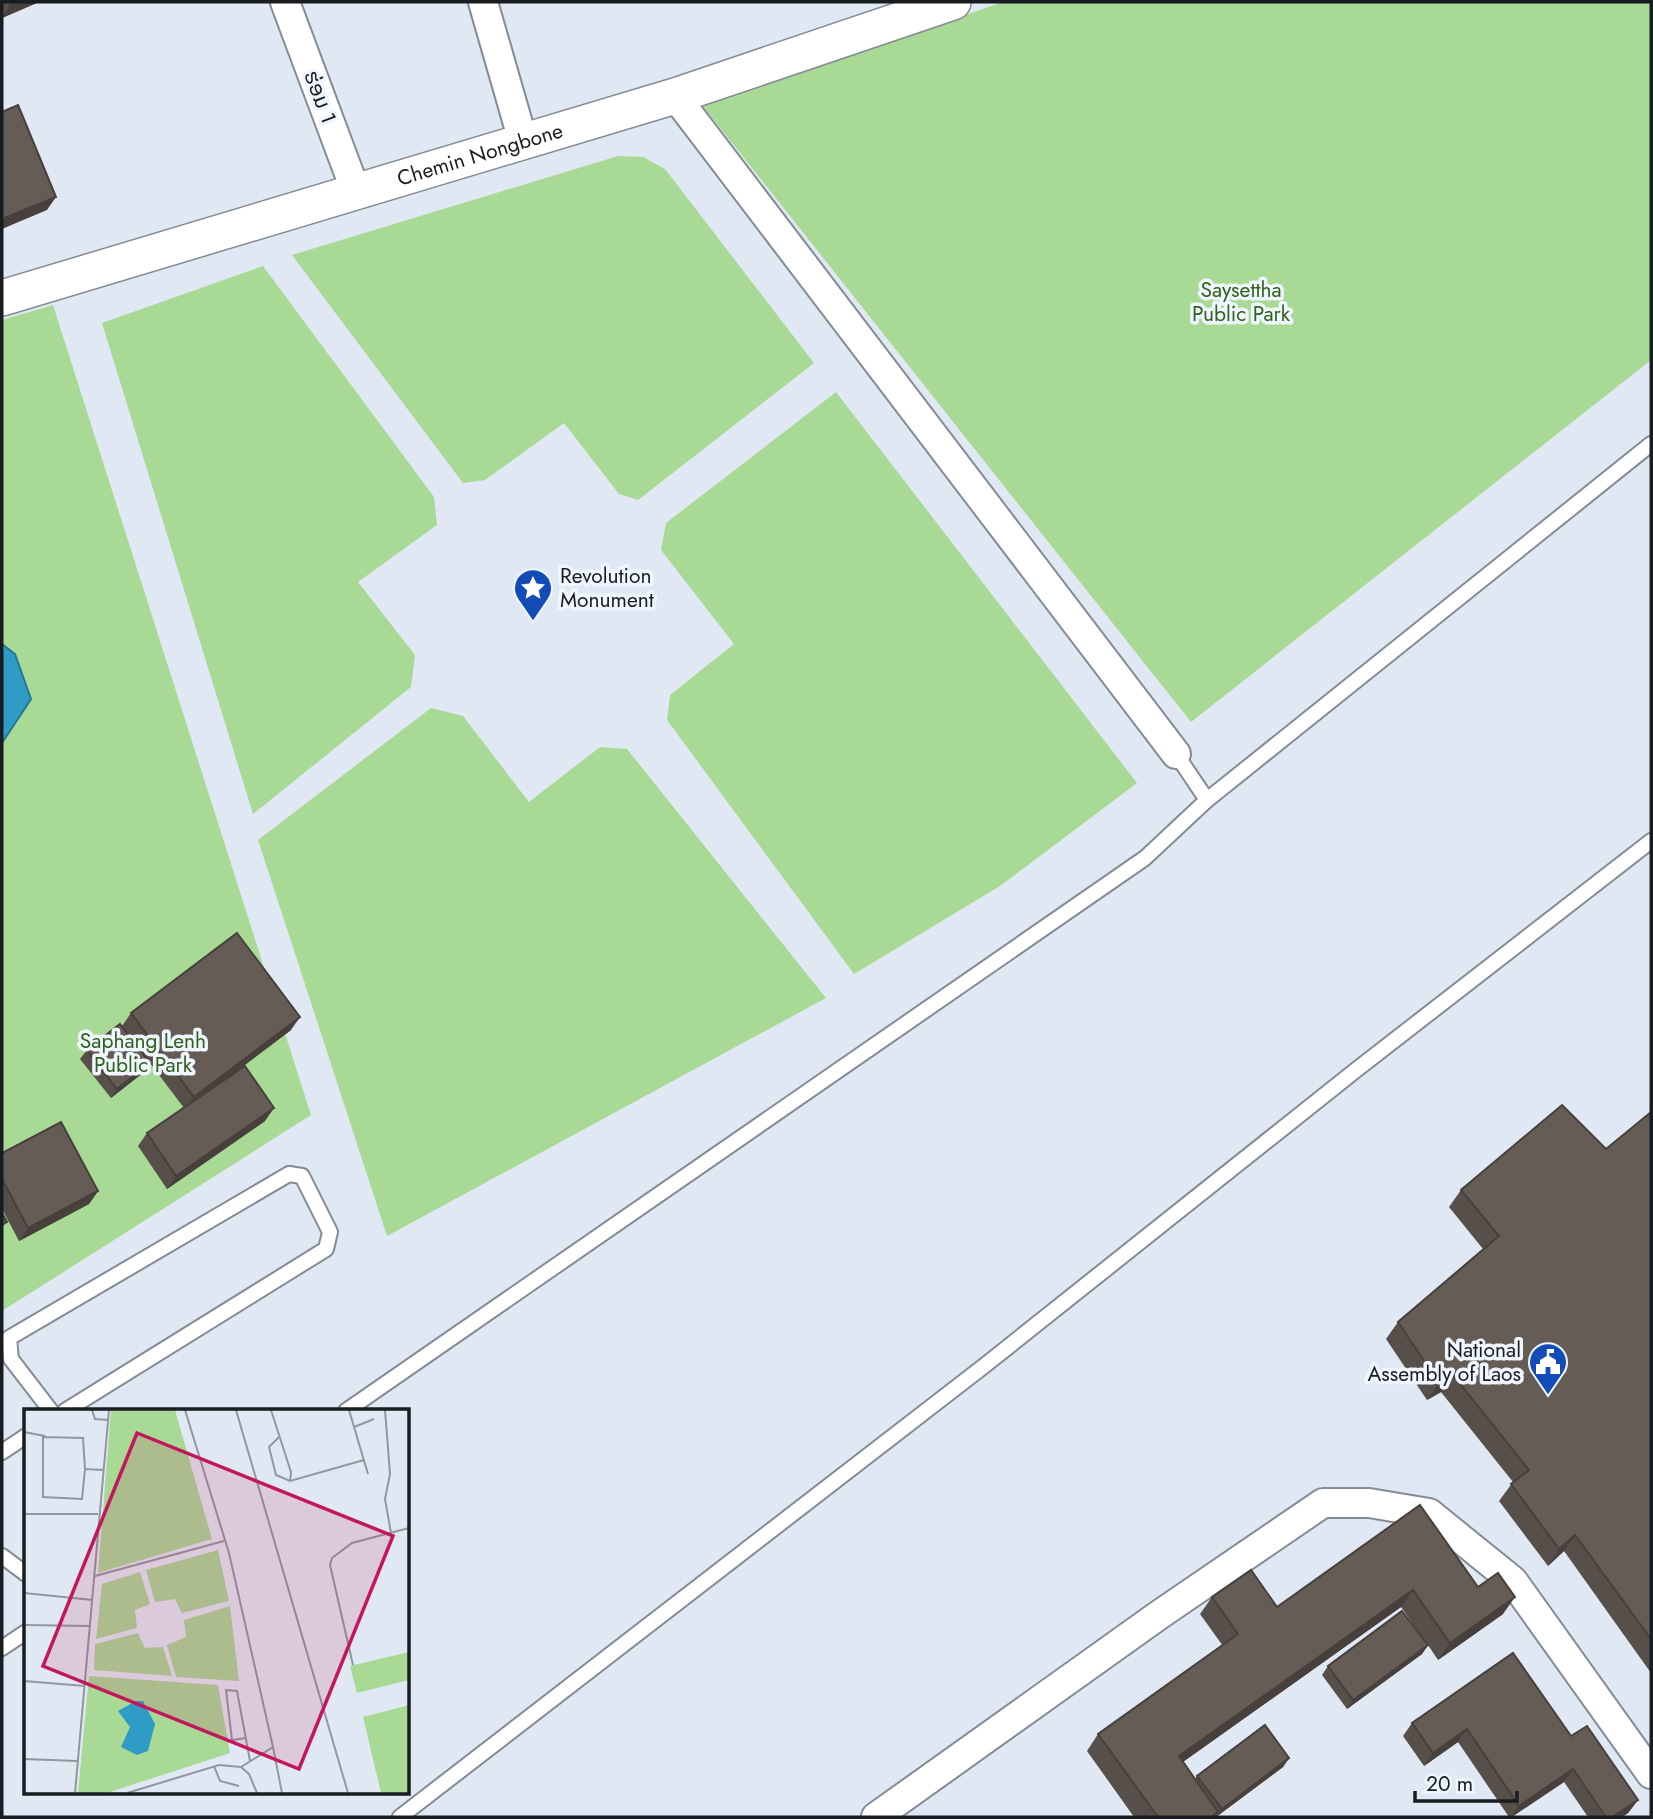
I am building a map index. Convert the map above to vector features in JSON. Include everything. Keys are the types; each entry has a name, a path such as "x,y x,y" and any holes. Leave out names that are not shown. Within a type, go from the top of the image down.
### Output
{"street":[{"name":"ຮ່ອມ 1","path":"285,2 356,192"},
{"path":"483,2 523,141"},
{"name":"Chemin Nongbone","path":"2,298 675,96 953,2"},
{"path":"675,96 1176,754"},
{"path":"876,1817 1159,1615 1322,1503 1369,1503 1429,1513 1513,1581 1651,1774"}],"lane":[{"path":"349,1409 1145,858 1207,800 1651,444"},
{"path":"1176,754 1207,800"},
{"path":"400,1817 973,1375 1356,1070 1651,841"},
{"path":"49,1409 11,1359 9,1338 289,1174 302,1176 330,1232 326,1249 68,1409"},
{"path":"2,1452 24,1437"},
{"path":"2,1556 24,1572"},
{"path":"2,1648 24,1633"}],"green space":[{"name":"Saysettha Public Park","path":"1003,2 1651,2 1651,360 1191,722 702,105"},
{"path":"618,156 643,157 665,169 814,363 638,500 619,494 564,423 485,480 463,483 292,255"},
{"path":"263,266 434,497 437,525 358,582 415,655 411,687 253,814 102,323"},
{"name":"Saphang Lenh Public Park","path":"53,305 311,1115 2,1311 2,320"},
{"path":"836,392 1137,783 1000,886 854,974 667,720 670,695 734,644 661,550 666,523"},
{"path":"431,708 463,716 529,802 600,747 627,749 826,998 387,1236 258,840"}],"water":[{"path":"2,644 15,654 31,699 2,743"}],"building":[{"path":"18,105 56,197 2,219 2,112"},
{"path":"237,933 300,1017 194,1097 131,1013"},
{"path":"120,1024 150,1063 117,1089 87,1050"},
{"path":"245,1066 274,1108 176,1176 147,1133"},
{"name":"National Assembly of Laos","path":"1562,1105 1606,1149 1651,1112 1651,1639 1575,1535 1559,1549 1511,1484 1529,1470 1453,1375 1439,1383 1398,1322 1499,1236 1461,1190"},
{"path":"61,1122 98,1191 28,1228 2,1179 2,1153"},
{"path":"1420,1505 1478,1587 1498,1573 1515,1597 1450,1643 1413,1590 1179,1756 1218,1812 1211,1817 1158,1817 1098,1734 1238,1634 1212,1597 1251,1570 1277,1607"},
{"path":"1402,1611 1428,1645 1353,1700 1328,1666"},
{"path":"1513,1653 1571,1736 1587,1726 1638,1800 1612,1817 1606,1817 1573,1769 1519,1806 1467,1729 1433,1753 1412,1723"},
{"path":"1265,1725 1289,1758 1222,1809 1197,1776"}],"place":[{"name":"Revolution Monument","path":"533,622"},
{"name":"National Assembly of Laos","path":"1548,1396"}]}
